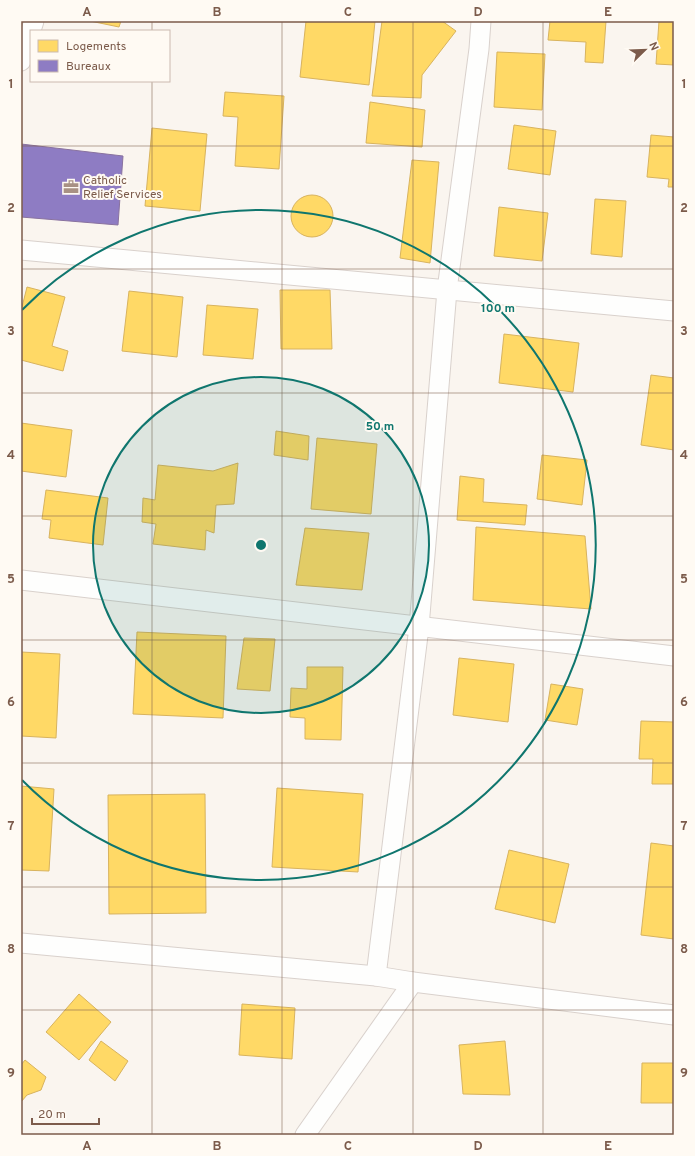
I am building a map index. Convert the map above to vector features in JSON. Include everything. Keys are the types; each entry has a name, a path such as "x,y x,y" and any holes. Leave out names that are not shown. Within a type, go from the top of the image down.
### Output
{"street":[{"path":"376,976 419,627 447,290 479,49 481,21"},
{"path":"21,61 30,33"},
{"path":"21,250 674,310"},
{"path":"21,580 674,656"},
{"path":"21,943 376,976 674,1015"},
{"path":"305,1135 413,982"}],"building: Logements":[{"path":"90,21 121,21 119,27"},
{"path":"306,21 375,21 369,85 300,77"},
{"path":"382,21 442,21 456,31 422,75 421,98 372,96"},
{"path":"550,21 606,21 603,63 585,62 586,42 548,40"},
{"path":"659,21 674,21 674,65 656,64"},
{"path":"497,52 545,54 542,110 494,107"},
{"path":"225,92 284,96 279,169 235,166 238,117 223,116"},
{"path":"370,102 425,110 422,147 366,143"},
{"path":"514,125 556,131 550,175 508,169"},
{"path":"152,128 207,134 200,211 145,206"},
{"path":"651,135 674,137 674,187 668,187 669,179 647,177"},
{"path":"412,160 439,162 430,263 400,258"},
{"path":"308,195 316,195 327,201 333,212 333,220 327,231 316,237 308,237 297,231 291,220 291,212 297,201"},
{"path":"595,199 626,201 622,257 591,254"},
{"path":"499,207 548,213 542,261 494,256"},
{"path":"27,287 65,297 52,346 68,351 63,371 21,360 21,311"},
{"path":"280,290 330,290 332,349 281,349"},
{"path":"129,291 183,297 177,357 122,351"},
{"path":"207,305 258,309 253,359 203,355"},
{"path":"504,334 579,343 573,392 499,383"},
{"path":"651,375 674,378 674,450 641,445"},
{"path":"21,423 72,430 66,477 21,471"},
{"path":"276,431 309,436 308,460 274,455"},
{"path":"317,438 377,444 371,514 311,509"},
{"path":"542,455 587,460 582,505 537,499"},
{"path":"238,463 234,504 216,505 214,533 206,530 205,550 153,544 156,524 142,522 143,498 155,500 158,465 213,471"},
{"path":"460,476 484,479 483,502 527,505 525,525 457,520"},
{"path":"46,490 108,498 103,545 49,538 51,520 42,519"},
{"path":"476,527 585,536 591,609 473,600"},
{"path":"305,528 369,533 362,590 296,585"},
{"path":"137,632 226,636 223,718 133,714"},
{"path":"244,638 275,639 270,691 237,689"},
{"path":"21,652 60,654 56,738 21,736"},
{"path":"459,658 514,664 508,722 453,715"},
{"path":"307,667 343,667 341,740 305,739 305,718 290,717 291,688 307,689"},
{"path":"551,684 583,689 577,725 545,720"},
{"path":"641,721 674,722 674,784 652,784 653,759 639,759"},
{"path":"21,786 54,789 49,871 21,870"},
{"path":"277,788 363,794 358,872 272,867"},
{"path":"205,794 206,913 109,914 108,795"},
{"path":"651,843 674,846 674,939 641,935"},
{"path":"509,850 569,864 555,923 495,909"},
{"path":"79,994 111,1022 79,1060 46,1032"},
{"path":"242,1004 295,1008 292,1059 239,1055"},
{"path":"101,1041 128,1061 115,1081 89,1060"},
{"path":"505,1041 510,1095 463,1094 459,1045"},
{"path":"25,1060 46,1077 41,1090 27,1095 21,1102 21,1065"},
{"path":"642,1063 674,1063 674,1103 641,1103"}],"building: Bureaux":[{"name":"Catholic Relief Services","path":"21,144 123,156 118,225 21,217"}],"place":[{"name":"Catholic Relief Services","path":"71,187"}]}
